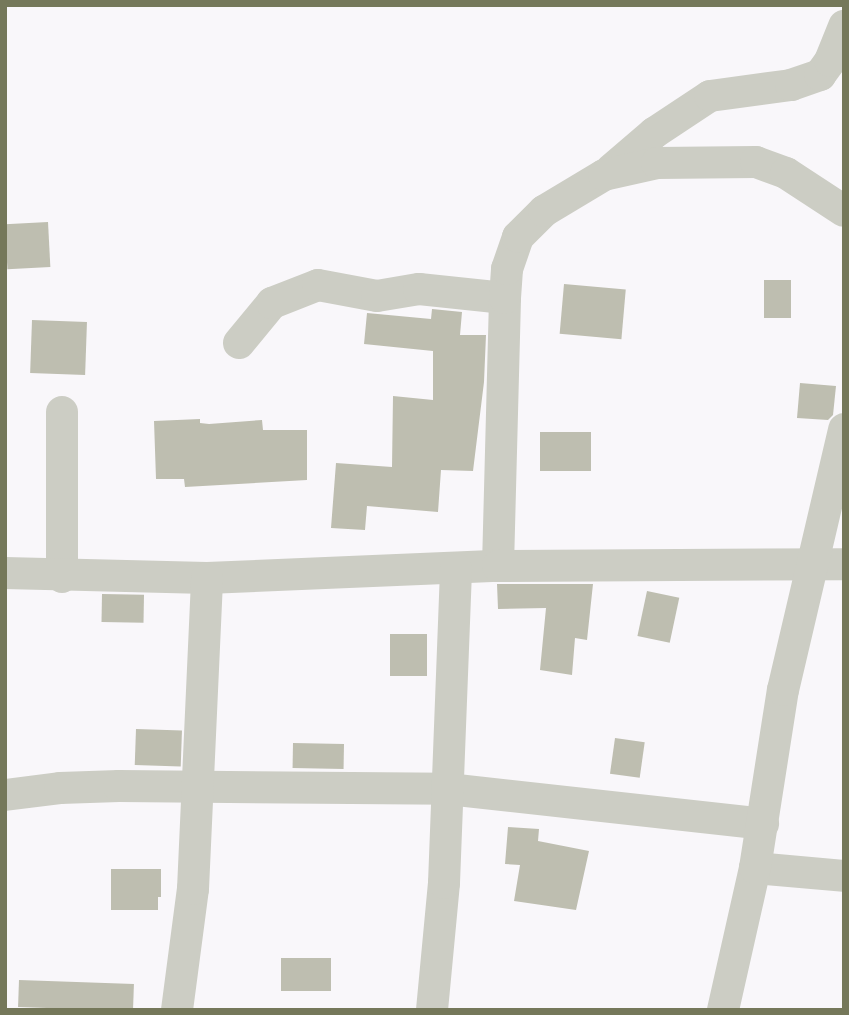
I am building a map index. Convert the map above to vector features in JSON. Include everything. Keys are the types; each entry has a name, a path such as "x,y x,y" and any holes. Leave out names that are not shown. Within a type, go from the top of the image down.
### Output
{"street":[{"path":"498,566 505,298 507,269 518,237 544,211 604,176 654,133 710,96 790,85 820,75 826,69 844,26"},
{"path":"604,176 657,163 756,162 775,167 844,211"},
{"path":"239,343 272,303 318,285 377,296 419,289 505,298"},
{"path":"62,412 62,577"},
{"path":"723,1010 755,868 783,690 829,563 844,429"},
{"path":"5,573 62,577 206,578 498,566 829,563"},
{"path":"432,1010 444,883 456,569"},
{"path":"177,1010 193,889 206,578"},
{"path":"5,795 60,788 448,789 763,824"},
{"path":"755,868 844,876"}],"building":[{"path":"48,222 50,267 7,269 5,224"},
{"path":"764,280 791,280 791,318 764,318"},
{"path":"564,284 626,289 621,339 560,334"},
{"path":"432,309 462,312 460,335 486,335 484,382 473,471 441,470 438,512 367,506 365,530 331,528 336,463 392,467 393,396 433,400 433,351 364,344 367,313 431,319"},
{"path":"32,320 87,322 85,375 30,373"},
{"path":"800,383 836,386 833,415 828,420 797,418"},
{"path":"200,419 200,423 209,424 262,420 263,430 307,430 307,480 185,487 184,479 156,479 154,421"},
{"path":"540,432 591,432 591,471 540,471"},
{"path":"497,584 593,584 587,640 575,638 572,675 540,670 546,608 498,609"},
{"path":"647,591 679,598 670,643 637,636"},
{"path":"102,594 144,595 144,623 102,622"},
{"path":"390,634 427,634 427,676 390,676"},
{"path":"136,729 182,731 181,767 135,765"},
{"path":"615,738 645,742 640,778 610,774"},
{"path":"293,743 344,744 344,769 293,768"},
{"path":"508,827 539,829 538,841 589,851 576,910 514,901 520,865 505,864"},
{"path":"111,869 161,869 158,910 111,910"},
{"path":"281,958 331,958 331,991 281,991"},
{"path":"19,980 134,984 133,1010 18,1007"}]}
